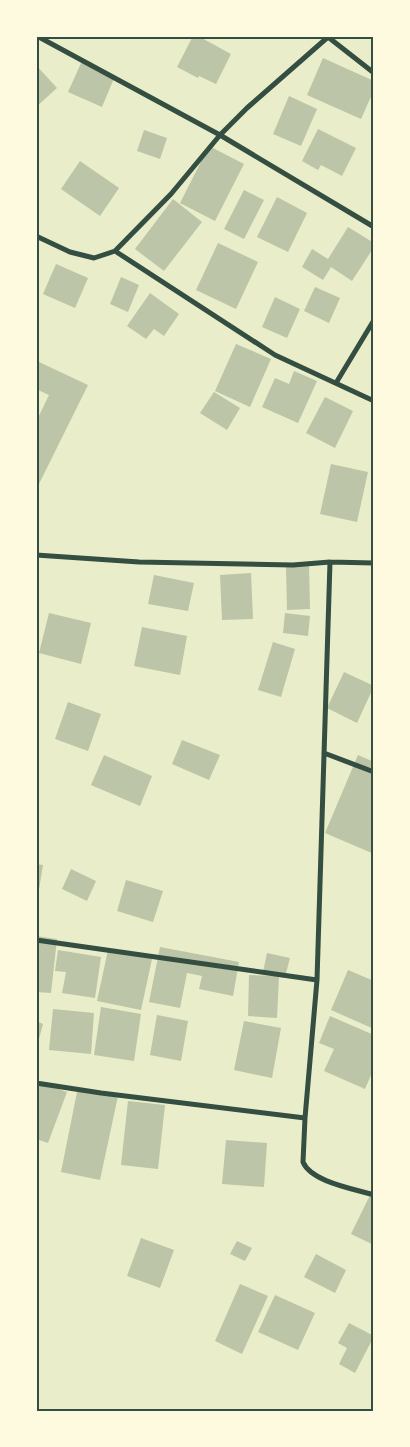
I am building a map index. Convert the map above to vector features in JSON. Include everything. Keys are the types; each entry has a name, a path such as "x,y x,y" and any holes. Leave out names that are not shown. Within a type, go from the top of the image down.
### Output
{"street":[{"path":"37,36 220,135 374,228"},
{"path":"36,236 70,252 94,258 115,251 170,194 220,135 327,36 374,73"},
{"path":"115,251 275,355 374,401"},
{"path":"336,383 374,320"},
{"path":"36,555 148,562 374,563"},
{"path":"330,562 317,980 303,1162 310,1172 321,1178 374,1195"},
{"path":"324,753 374,772"},
{"path":"36,940 317,980"},
{"path":"36,1083 101,1094 305,1118"}],"building":[{"path":"193,36 198,36 231,54 216,84 199,76 198,78 177,67"},
{"path":"323,58 374,81 374,90 361,119 307,95"},
{"path":"82,61 115,76 102,107 68,92"},
{"path":"36,65 57,88 36,107"},
{"path":"289,96 317,109 301,146 273,134"},
{"path":"318,129 356,148 342,176 321,165 318,170 302,161"},
{"path":"144,130 167,138 160,159 137,151"},
{"path":"209,146 244,164 215,221 180,203"},
{"path":"80,161 119,188 100,216 61,189"},
{"path":"244,190 264,200 244,239 224,229"},
{"path":"277,197 307,213 288,252 257,237"},
{"path":"173,199 202,222 164,271 135,249"},
{"path":"348,227 374,243 374,247 352,281 331,267 323,280 302,267 312,249 328,259"},
{"path":"218,243 258,262 236,309 196,290"},
{"path":"56,264 88,278 75,308 43,294"},
{"path":"121,277 139,285 128,312 110,304"},
{"path":"315,287 340,298 329,323 304,311"},
{"path":"150,293 179,314 164,336 154,329 146,339 127,326"},
{"path":"275,297 300,309 287,338 262,327"},
{"path":"236,344 271,359 250,407 215,391"},
{"path":"39,362 88,385 36,490 36,422 49,395 36,389 36,368"},
{"path":"294,371 317,381 298,423 262,407 275,378 289,384"},
{"path":"214,392 240,408 227,430 200,413"},
{"path":"325,397 353,411 335,448 306,433"},
{"path":"331,464 368,472 357,522 320,514"},
{"path":"309,565 310,609 287,610 286,566"},
{"path":"251,573 253,619 222,620 220,575"},
{"path":"154,575 194,583 188,611 148,604"},
{"path":"49,613 91,623 81,664 39,653"},
{"path":"285,613 310,616 308,636 283,633"},
{"path":"142,627 187,636 180,675 134,666"},
{"path":"273,642 295,649 281,697 258,690"},
{"path":"344,672 374,686 357,723 327,708"},
{"path":"68,702 101,714 88,751 55,739"},
{"path":"182,740 220,755 209,780 172,764"},
{"path":"104,755 152,776 140,806 91,785"},
{"path":"358,755 374,762 374,854 325,833"},
{"path":"36,864 43,865 37,902 36,901"},
{"path":"71,869 96,881 87,901 62,889"},
{"path":"126,880 163,891 153,922 117,911"},
{"path":"36,936 57,939 51,993 36,992"},
{"path":"160,947 239,962 233,996 199,989 202,976 187,973 180,1008 149,1002"},
{"path":"58,950 101,957 95,998 62,993 66,972 55,971"},
{"path":"108,950 152,959 141,1010 97,1001"},
{"path":"267,953 290,958 285,977 263,972"},
{"path":"348,970 374,981 374,1029 331,1010"},
{"path":"249,975 279,976 277,1018 248,1016"},
{"path":"101,1007 141,1014 134,1061 94,1055"},
{"path":"53,1009 94,1013 91,1054 49,1050"},
{"path":"157,1015 188,1021 181,1061 150,1055"},
{"path":"330,1016 374,1035 374,1068 365,1089 324,1071 334,1049 319,1043"},
{"path":"36,1021 43,1024 37,1046 36,1046"},
{"path":"244,1021 281,1028 272,1078 234,1070"},
{"path":"36,1081 67,1092 48,1143 36,1139"},
{"path":"78,1087 118,1096 100,1180 61,1172"},
{"path":"128,1101 165,1105 158,1169 121,1165"},
{"path":"226,1140 267,1143 264,1187 222,1184"},
{"path":"374,1187 374,1245 351,1234"},
{"path":"141,1238 174,1250 160,1288 127,1276"},
{"path":"237,1241 252,1248 245,1261 230,1254"},
{"path":"316,1254 346,1270 335,1293 304,1277"},
{"path":"240,1284 268,1296 242,1354 215,1341"},
{"path":"275,1295 315,1313 298,1350 258,1332"},
{"path":"349,1323 374,1336 355,1373 339,1364 347,1348 338,1343"}]}
